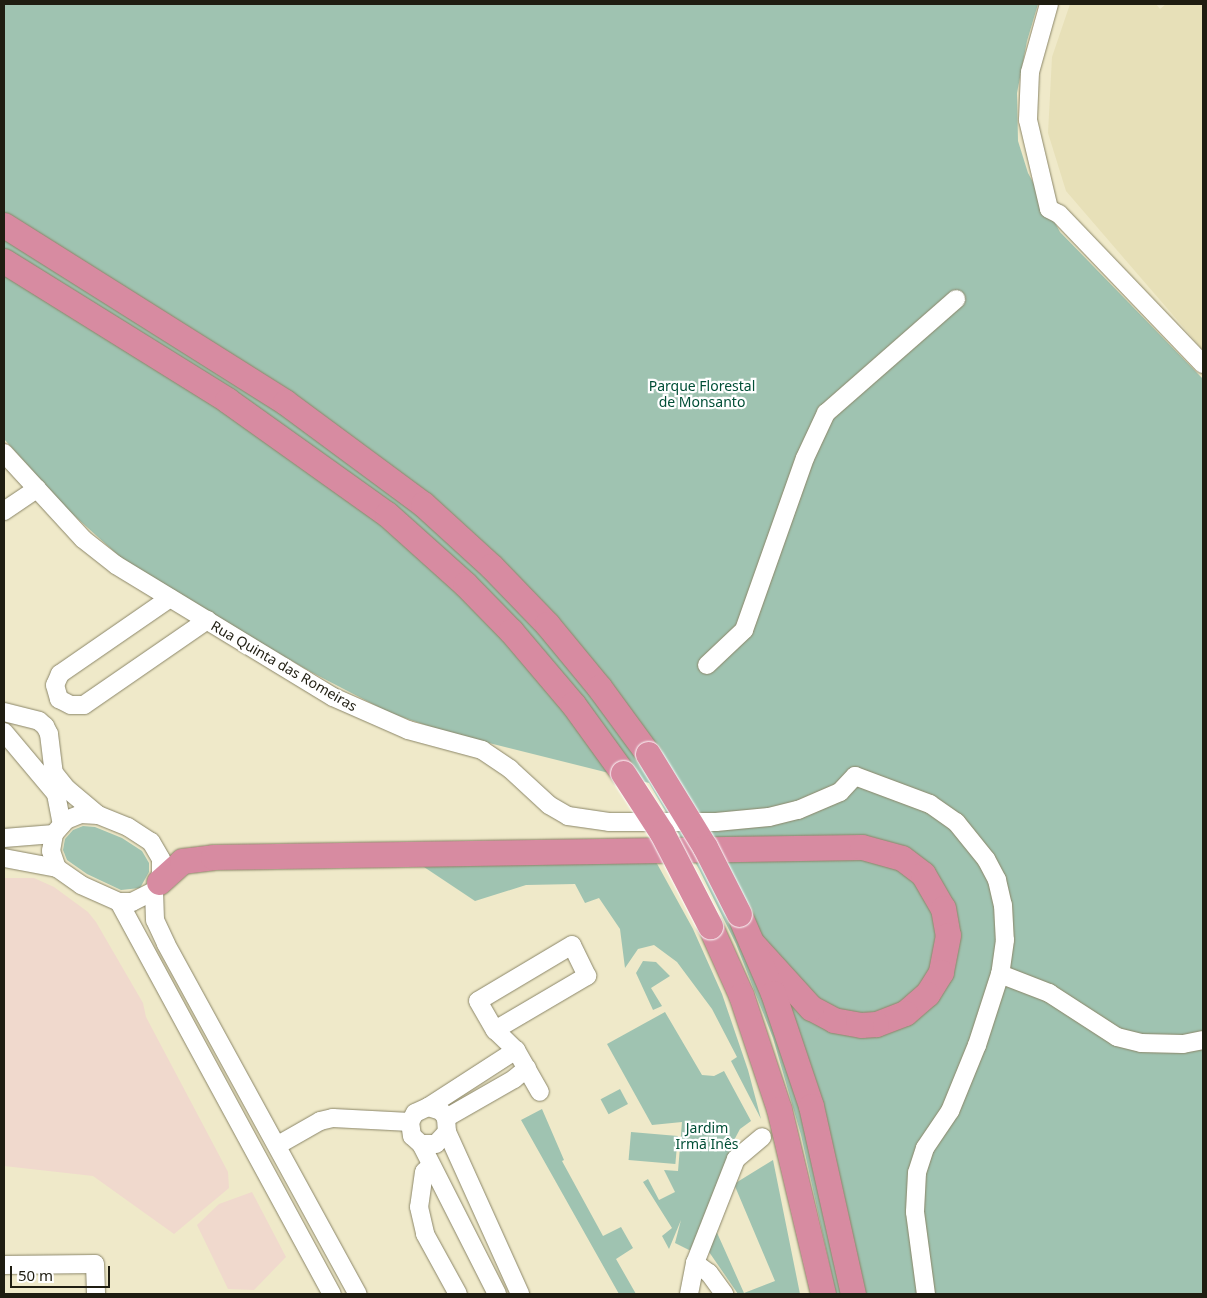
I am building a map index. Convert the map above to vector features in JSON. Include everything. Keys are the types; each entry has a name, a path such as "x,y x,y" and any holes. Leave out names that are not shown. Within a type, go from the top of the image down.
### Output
{"highway":[{"path":"4,225 285,402 423,504 473,548 537,613 594,680 648,754 701,840 752,942 778,1007 811,1106 853,1294"},
{"path":"4,261 250,415 387,514 465,584 511,631 574,704 623,773 662,833 710,926 741,995 779,1108 823,1294"},
{"path":"156,887 182,861 213,857 855,847 888,853 923,874 943,908 948,935 941,972 927,994 905,1013 876,1024 861,1025 834,1020 811,1008 752,942"}],"street":[{"path":"1049,4 1030,72 1028,120 1049,209 1059,214 1203,364"},
{"path":"707,665 744,630 805,458 826,413 956,299"},
{"name":"Rua Quinta das Romeiras","path":"4,453 92,548 170,598 316,687 372,716 418,733 482,750 510,769 549,806 578,819 716,822 769,817 798,810 840,792 855,776 930,804 956,822 986,859 998,880 1003,904 1005,940 1000,974"},
{"path":"4,511 36,489"},
{"path":"170,598 60,674 55,685 59,699 71,705 84,705 207,620"},
{"path":"4,712 39,722 49,734 50,765 60,782 98,815"},
{"path":"4,732 56,794 58,829 51,851 57,868"},
{"path":"23,754 32,756 49,746"},
{"path":"4,838 58,829 81,814 98,815 128,827 151,842 161,859 156,887 155,920 358,1294"},
{"path":"4,858 57,868 81,885 119,902 132,902 156,887"},
{"path":"119,902 332,1294"},
{"path":"495,1030 587,976 572,945 478,1001 495,1030 516,1050 540,1092"},
{"path":"926,1294 915,1212 917,1173 925,1148 950,1111 977,1045 1000,974 1049,993 1117,1037 1150,1043 1183,1044 1203,1040"},
{"path":"205,1061 226,1050"},
{"path":"497,1294 430,1166 421,1144 412,1136 410,1122 415,1113 428,1107 516,1050"},
{"path":"421,1144 436,1144 446,1125 514,1079 527,1068"},
{"path":"226,1100 247,1089"},
{"path":"428,1107 441,1111 520,1294"},
{"path":"278,1145 320,1121 333,1118 410,1122"},
{"path":"689,1294 695,1263 736,1159 762,1137"},
{"path":"430,1166 424,1172 419,1206 425,1234 458,1294"},
{"path":"695,1263 709,1273 724,1294"},
{"path":"4,1265 95,1264 96,1294"}],"shaded area":[{"path":"1070,4 1156,4 1160,9 1166,4 1203,4 1203,350 1066,191 1048,133 1052,57"},
{"path":"4,878 34,878 54,887 88,912 96,922 143,1003 146,1017 228,1172 229,1188 174,1234 93,1176 4,1166"},
{"path":"252,1192 286,1257 254,1290 228,1289 197,1225 219,1204"}],"green space":[{"name":"Parque Florestal de Monsanto","path":"4,4 1038,4 1027,41 1017,93 1018,141 1028,173 1060,232 1203,379 1203,1294 836,1294 801,1135 773,1038 736,944 699,869 649,783 449,733 390,713 311,672 187,600 119,556 68,510 4,439"},
{"path":"83,826 95,827 122,838 142,851 149,863 149,872 140,888 121,890 87,874 67,860 63,850 65,839 73,830"},
{"path":"655,860 693,929 722,994 748,1070 761,1119 731,1061 737,1057 712,1009 677,962 654,945 638,949 625,968 620,929 599,898 585,903 575,884 526,885 475,901 415,861"},
{"path":"643,961 656,962 670,976 651,988 662,1006 653,1010 636,973"},
{"name":"Jardim Irmã Inês","path":"665,1012 702,1075 714,1076 724,1071 751,1121 740,1129 732,1144 731,1159 691,1251 675,1243 681,1220 669,1249 662,1236 672,1228 643,1182 648,1179 659,1200 675,1192 664,1170 678,1171 682,1122 652,1125 607,1044"},
{"path":"620,1089 628,1104 609,1114 601,1099"},
{"path":"542,1109 564,1160 562,1161 603,1236 621,1227 633,1248 616,1259 636,1294 619,1294 521,1120"},
{"path":"631,1132 678,1136 675,1164 629,1160"},
{"path":"773,1160 800,1294 738,1294 707,1249 714,1226 744,1293 775,1281 734,1184"}]}
